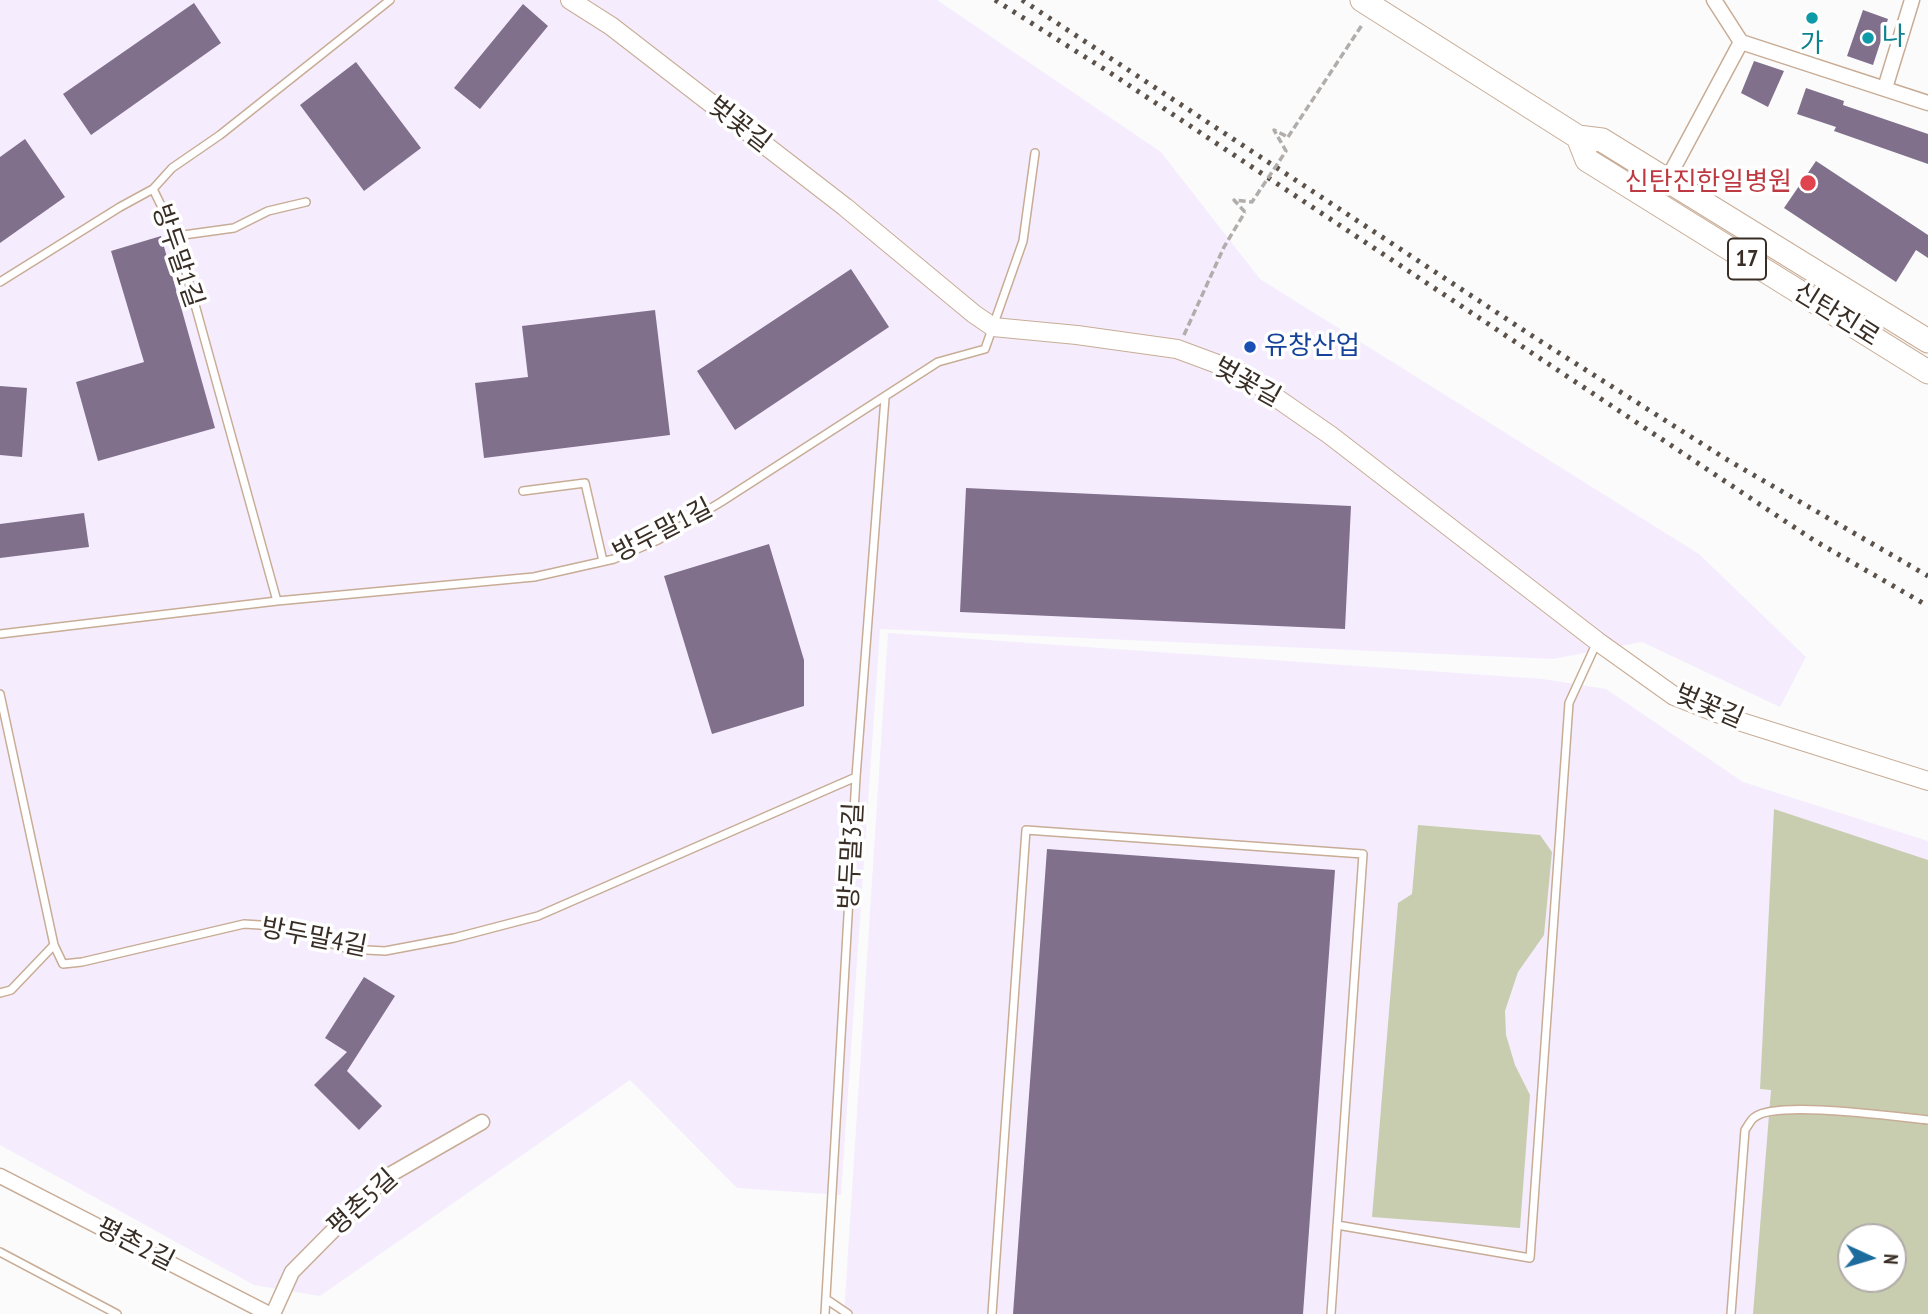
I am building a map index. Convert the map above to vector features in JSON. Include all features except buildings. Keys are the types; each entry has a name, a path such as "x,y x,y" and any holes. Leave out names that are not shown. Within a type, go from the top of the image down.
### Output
{"main road":[{"name":"신탄진로","path":"1368,3 1578,137 1602,140 1928,341"},
{"name":"신탄진로","path":"1578,137 1587,160 1928,372"}],"street":[{"name":"벚꽃길","path":"570,0 611,26 654,59 845,207 993,327 1177,349 1239,372 1331,435 1597,641 1674,696 1732,719 1928,781"},
{"path":"1714,0 1741,42 1928,103"},
{"path":"1885,88 1912,0"},
{"path":"1667,180 1741,42"},
{"name":"평촌5길","path":"271,1314 292,1272 386,1177 482,1122"},
{"name":"평촌2길","path":"0,1176 271,1314"}],"lane":[{"path":"153,189 172,168 220,135 390,0"},
{"path":"993,327 1023,240 1035,153"},
{"name":"방두말1길","path":"0,282 153,189 176,236 277,601"},
{"path":"176,236 234,228 268,211 306,202"},
{"name":"방두말1길","path":"0,634 277,601 534,577 603,561 659,540 885,398 937,362 985,349 993,327"},
{"name":"방두말3길","path":"825,1314 856,777 885,398"},
{"path":"523,491 585,483 603,561"},
{"path":"1337,1225 1530,1258 1569,703 1597,641"},
{"path":"0,694 54,945 11,990 0,993"},
{"name":"방두말4길","path":"54,945 63,964 244,925 276,926 348,949 385,951 454,939 538,916 856,777"},
{"path":"992,1314 1026,830 1363,854 1331,1314"},
{"path":"1731,1314 1745,1130 1755,1116 1771,1111 1803,1110 1928,1120"},
{"path":"0,1252 117,1314"},
{"path":"826,1299 848,1314"}],"path":[{"path":"1177,349 1224,247 1245,212 1234,200 1252,202 1286,151 1274,130 1288,137 1368,3"}],"shaded area":[{"path":"0,0 937,0 1161,152 1260,279 1699,554 1806,657 1780,707 1642,642 1553,659 880,629 841,1195 737,1188 630,1080 320,1296 254,1285 0,1145"},
{"path":"888,633 1543,679 1606,689 1743,782 1928,841 1928,1314 844,1314"}],"green space":[{"path":"1774,809 1928,860 1928,1314 1753,1314 1771,1090 1760,1089"},
{"path":"1418,825 1540,835 1552,852 1544,935 1518,972 1505,1011 1506,1035 1515,1065 1530,1095 1520,1228 1372,1217 1398,903 1412,894"}],"railway":[{"path":"995,0 1112,74 1815,541 1928,606"},
{"path":"1022,0 1537,339 1726,459 1928,576"}],"place":[{"name":"가","path":"1812,18"},
{"name":"나","path":"1868,38"},
{"name":"신탄진한일병원","path":"1808,183"},
{"name":"유창산업","path":"1250,347"}]}
